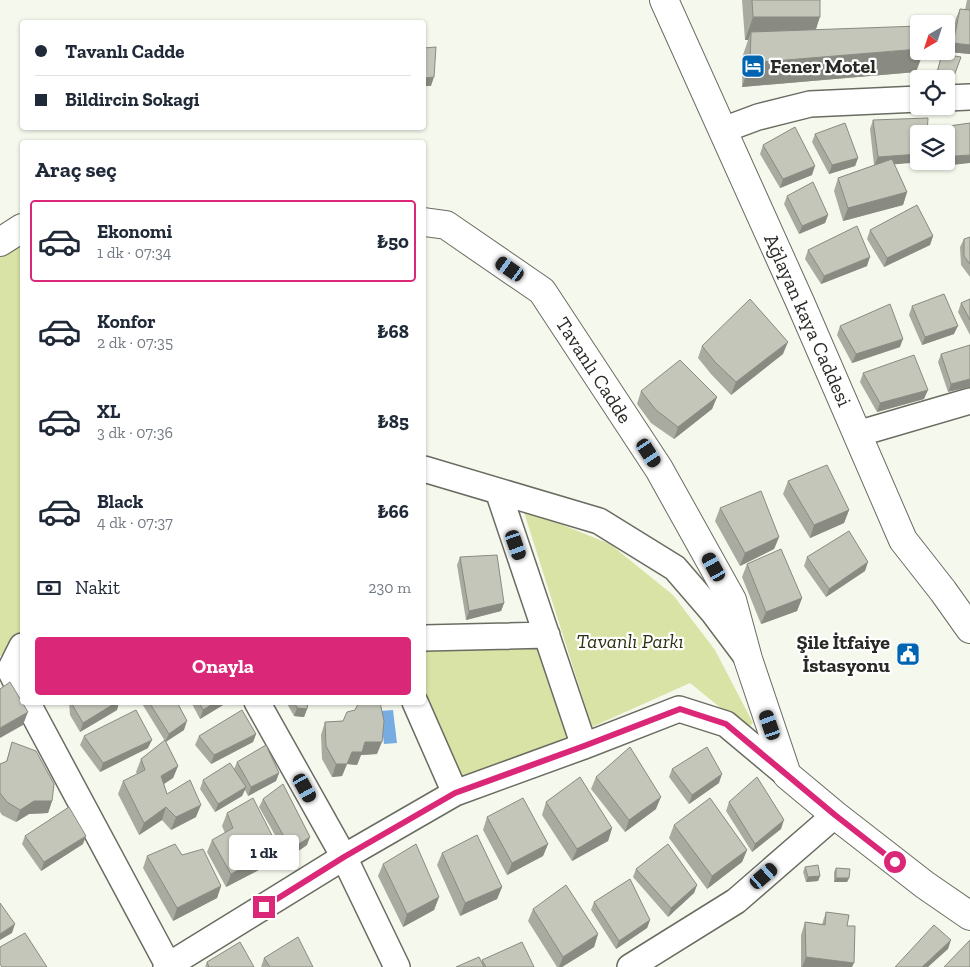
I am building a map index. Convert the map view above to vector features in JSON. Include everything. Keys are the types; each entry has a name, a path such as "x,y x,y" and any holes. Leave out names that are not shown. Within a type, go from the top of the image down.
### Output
{"street":[{"name":"Ağlayan kaya Caddesi","path":"664,0 796,293 902,540 944,592 970,629"},
{"path":"955,98 970,97"},
{"path":"723,130 758,117 810,104 910,99"},
{"name":"Tavanlı Cadde","path":"426,222 446,225 542,291 659,469 732,600 748,658 787,775"},
{"path":"0,242 20,229"},
{"path":"857,434 970,401"},
{"path":"426,470 599,521 675,568 713,612 748,658"},
{"path":"498,491 584,746"},
{"path":"426,638 547,635"},
{"path":"20,651 11,671 20,690"},
{"path":"29,705 168,967 344,857 455,793 680,709 726,724 835,815 925,885 970,916"},
{"path":"259,705 344,857 397,967"},
{"path":"416,705 455,793"},
{"path":"630,967 736,901 835,815"}],"green space":[{"path":"20,241 20,645 0,656 0,254"},
{"name":"Tavanlı Parkı","path":"523,509 610,544 673,595 715,650 753,723 747,729 690,683 592,727"},
{"path":"535,640 569,736 456,782 425,705 426,647"}],"water":[{"path":"393,710 397,743 384,744 380,711"}],"building":[{"path":"752,0 820,0 820,17 753,17"},
{"path":"960,9 970,10 970,45 955,43"},
{"path":"910,26 910,50 750,63 751,32"},
{"path":"436,47 434,77 426,78 426,48"},
{"path":"955,56 961,57 955,73 955,70 938,70 940,60 955,60"},
{"path":"928,118 928,125 910,125 910,155 878,157 873,120"},
{"path":"845,123 858,158 832,165 815,134"},
{"path":"970,123 970,155 955,156 955,125"},
{"path":"795,127 815,166 783,179 763,145"},
{"path":"892,159 907,192 848,208 838,178"},
{"path":"813,182 828,215 802,226 787,196"},
{"path":"917,205 933,236 887,258 870,230"},
{"path":"857,226 870,257 824,276 808,250"},
{"path":"970,237 970,264 964,256 964,239"},
{"path":"944,294 958,326 925,337 912,306"},
{"path":"750,299 788,342 736,382 715,362 702,346"},
{"path":"970,299 970,320 961,303"},
{"path":"890,304 903,339 856,354 840,326"},
{"path":"970,345 970,379 951,384 941,354"},
{"path":"914,355 928,390 880,403 863,373"},
{"path":"680,360 717,397 678,427 656,410 641,391"},
{"path":"827,465 849,510 814,525 788,481"},
{"path":"761,491 779,537 745,553 720,508"},
{"path":"849,531 868,562 829,589 807,557"},
{"path":"781,549 802,598 766,612 747,564"},
{"path":"497,555 504,603 469,611 460,557"},
{"path":"10,682 20,699 20,705 24,705 28,712 0,728 0,689"},
{"path":"73,705 112,705 83,723"},
{"path":"151,705 179,705 187,721 169,734"},
{"path":"200,705 211,705 203,710"},
{"path":"296,705 308,705 307,709 297,708"},
{"path":"358,705 381,705 384,721 382,742 365,742 362,752 352,752 347,764 336,764 326,746 325,722 343,721 347,712 355,710"},
{"path":"136,710 152,740 103,763 84,736"},
{"path":"242,710 256,734 214,755 199,736"},
{"path":"165,740 178,766 161,776 167,794 190,780 201,805 176,817 166,807 144,823 123,781 145,770 141,759"},
{"path":"12,742 36,751 54,784 52,801 34,801 20,810 7,802 0,793 0,764 7,761"},
{"path":"266,745 279,773 251,787 237,762"},
{"path":"630,747 661,797 629,820 596,777"},
{"path":"707,747 722,774 692,795 672,769"},
{"path":"230,763 246,787 218,804 203,780"},
{"path":"580,777 612,828 577,849 546,802"},
{"path":"757,777 784,820 755,844 729,802"},
{"path":"283,784 310,837 291,849 263,799"},
{"path":"253,798 279,849 231,874 212,840 233,828 227,813"},
{"path":"523,798 548,844 512,863 487,817"},
{"path":"710,798 747,850 712,876 674,825"},
{"path":"69,807 86,836 44,862 25,836"},
{"path":"477,835 502,887 465,903 442,853"},
{"path":"175,844 182,855 203,849 221,886 177,908 147,856"},
{"path":"416,844 439,897 407,914 383,864"},
{"path":"668,844 697,885 671,908 636,869"},
{"path":"818,865 820,876 808,877 805,867"},
{"path":"836,868 850,869 849,878 836,878"},
{"path":"630,879 650,920 619,941 594,902"},
{"path":"566,885 598,934 563,957 533,909"},
{"path":"0,903 15,924 0,934"},
{"path":"826,912 849,915 847,926 855,926 854,963 806,957 805,922 825,925"},
{"path":"934,925 951,940 922,967 895,967"},
{"path":"25,933 47,967 2,967 0,964 0,947"},
{"path":"298,937 313,967 270,967 264,958"},
{"path":"970,940 970,967 944,967"},
{"path":"240,942 254,967 209,967 207,962"},
{"path":"522,942 534,967 486,967 482,960"},
{"path":"479,957 484,967 456,967"}],"place":[{"name":"Fener Motel","path":"753,66"},
{"name":"Şile İtfaiye İstasyonu","path":"908,654"}],"route":[{"path":"264,907 344,857 455,793 680,709 726,724 835,815 895,862"}]}
